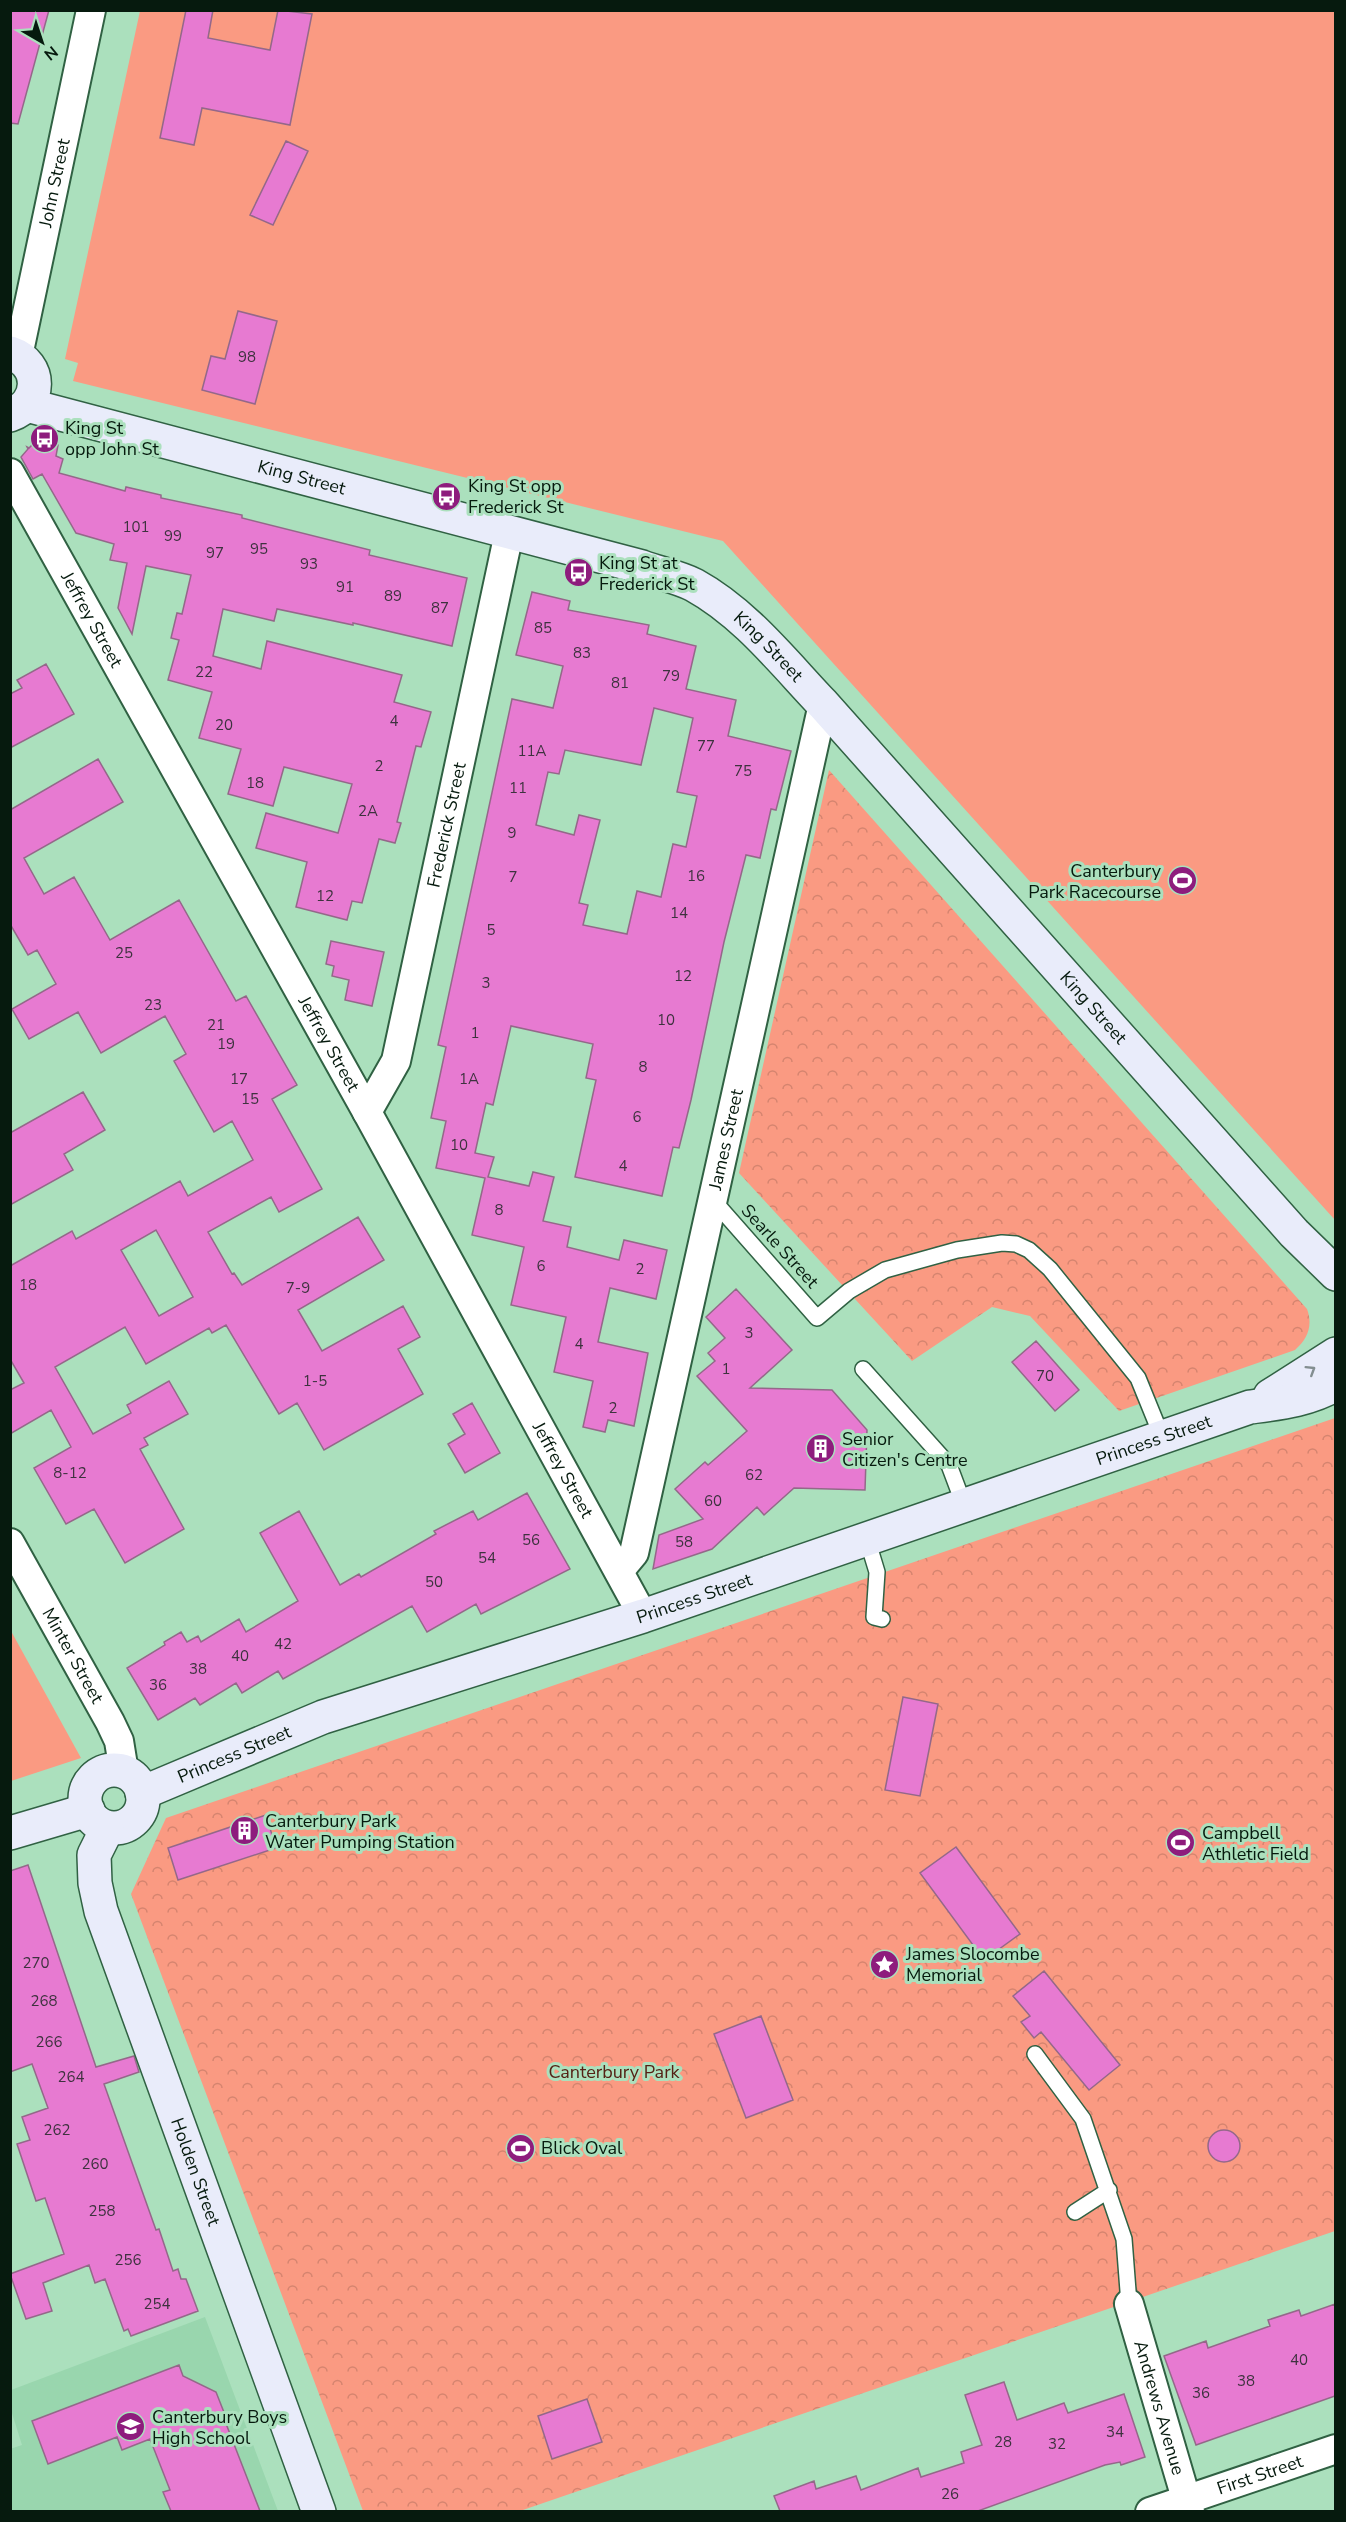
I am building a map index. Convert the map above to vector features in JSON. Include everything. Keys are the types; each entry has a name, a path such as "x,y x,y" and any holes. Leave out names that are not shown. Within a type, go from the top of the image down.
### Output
{"street":[{"name":"John Street","path":"14,355 91,10"},
{"path":"14,355 26,362 35,378 33,397 19,410"},
{"name":"King Street","path":"19,410 642,567 692,584 745,622 823,704 1294,1233 1335,1274"},
{"name":"Jeffrey Street","path":"10,473 367,1112 643,1616"},
{"name":"Frederick Street","path":"367,1112 396,1060 509,533"},
{"name":"James Street","path":"619,1571 634,1553 823,704"},
{"name":"King Street","path":"1294,1233 1335,1299"},
{"name":"Princess Street","path":"1250,1407 1335,1354"},
{"name":"Princess Street","path":"133,1783 322,1717 643,1616 1250,1407 1296,1401 1323,1392 1335,1384"},
{"name":"Minter Street","path":"10,1543 110,1722 133,1783"},
{"path":"10,1833 98,1819 124,1826 139,1813 133,1783 114,1770 96,1776 87,1789 85,1798 98,1819"},
{"name":"Holden Street","path":"98,1819 94,1855 95,1884 101,1911 319,2511"},
{"name":"Andrews Avenue","path":"1129,2304 1188,2505"},
{"name":"First Street","path":"1150,2511 1188,2505 1335,2449"}],"lane":[{"name":"Searle Street","path":"713,1200 817,1318 849,1291 885,1270 957,1250 1002,1243 1016,1244 1029,1250 1050,1269 1138,1378 1162,1437"},
{"path":"863,1369 950,1465 964,1505"},
{"path":"867,1539 877,1572 874,1617 882,1619"},
{"path":"1035,2054 1083,2119 1109,2190 1124,2240 1129,2304"},
{"path":"1075,2212 1109,2190"}],"shaded area":[{"name":"Canterbury Boys High School","path":"205,2317 278,2511 11,2511 10,2449 22,2445 11,2410 11,2390"}],"green space":[{"name":"Canterbury Park Racecourse","path":"140,11 1335,11 1335,1220 723,541 73,381 78,363 65,359"},
{"path":"829,770 1307,1309 1308,1331 1295,1350 1119,1411 1030,1316 992,1307 912,1361 739,1173"},
{"name":"Canterbury Park","path":"1335,1418 1335,2231 520,2511 363,2511 131,1894 166,1818"},
{"path":"11,1631 81,1758 10,1781"}],"building":[{"path":"10,10 49,10 18,124 10,123"},
{"path":"186,10 213,10 208,38 270,50 278,10 312,14 290,125 202,108 194,145 160,138"},
{"path":"286,141 308,151 273,225 250,215"},
{"path":"238,311 277,321 255,404 202,390 211,356 225,359"},
{"path":"37,440 58,445 56,456 63,459 59,473 125,491 126,487 161,495 161,498 242,515 242,518 370,550 369,555 467,578 452,646 353,623 353,625 277,609 274,621 223,609 213,656 261,669 267,641 402,675 394,702 431,712 421,747 416,746 397,822 401,823 395,843 379,839 362,903 352,901 347,920 296,907 307,862 256,848 266,813 338,833 352,784 284,767 273,806 228,794 241,749 199,738 212,692 168,680 179,640 171,638 177,613 182,614 191,575 146,566 132,634 118,608 127,563 110,560 114,544 76,533 42,474 33,479 21,457 28,449 27,447 29,448"},
{"path":"532,592 570,601 568,610 649,625 647,634 696,646 686,689 736,700 728,736 791,751 776,810 771,809 760,858 746,855 724,942 691,1100 679,1148 673,1147 662,1196 575,1177 596,1080 586,1078 593,1044 511,1026 493,1105 486,1103 475,1153 494,1157 488,1177 529,1186 533,1172 554,1177 543,1221 571,1227 567,1247 619,1260 624,1240 667,1250 656,1299 610,1288 598,1342 648,1353 634,1426 608,1420 605,1432 583,1427 593,1381 554,1372 566,1317 511,1305 524,1247 472,1235 485,1178 436,1168 446,1121 431,1118 446,1047 438,1045 512,699 553,708 563,666 516,655","holes":["654,708 693,718 677,792 697,796 686,847 673,844 661,897 637,891 627,934 583,925 588,905 579,903 600,820 579,815 574,835 536,825 548,772 559,774 565,750 641,765"]},
{"path":"46,664 74,714 10,748 10,694 22,688 17,680"},
{"path":"98,759 123,802 24,858 44,894 74,877 110,940 179,900 236,1001 246,996 297,1085 272,1099 322,1189 279,1212 271,1197 208,1232 232,1274 234,1273 242,1285 358,1217 384,1260 298,1310 322,1351 403,1306 420,1337 398,1349 423,1394 324,1450 297,1403 279,1414 226,1325 212,1333 209,1328 146,1364 125,1327 55,1367 93,1434 131,1413 127,1405 169,1381 188,1414 144,1438 148,1445 140,1449 184,1529 125,1563 94,1509 66,1524 34,1468 71,1447 51,1410 10,1434 10,1390 24,1383 10,1359 10,1266 72,1231 76,1239 180,1181 188,1196 253,1160 232,1121 214,1132 174,1061 186,1054 165,1016 101,1053 78,1012 29,1039 12,1009 56,984 37,950 28,955 10,924 10,810","holes":["156,1230 193,1297 159,1316 121,1250"]},
{"path":"331,941 384,952 372,1006 345,1000 349,980 332,976 334,966 326,964"},
{"path":"83,1092 105,1130 64,1154 73,1170 10,1205 10,1133"},
{"path":"736,1289 792,1350 750,1388 832,1390 867,1430 865,1490 794,1488 764,1515 757,1507 712,1549 653,1569 659,1535 703,1519 675,1489 705,1462 708,1465 747,1431 697,1376 715,1361 708,1353 725,1338 706,1317"},
{"path":"1036,1341 1079,1390 1055,1411 1012,1362"},
{"path":"472,1403 500,1453 465,1473 448,1444 465,1434 453,1414"},
{"path":"527,1493 570,1569 481,1614 476,1604 427,1632 412,1606 283,1679 278,1671 242,1693 236,1683 200,1705 195,1698 158,1720 127,1668 165,1645 164,1642 181,1632 187,1642 198,1636 201,1642 239,1619 246,1632 298,1601 260,1533 299,1511 340,1585 359,1574 361,1577 436,1534 434,1531 473,1511 478,1520"},
{"path":"903,1697 938,1704 920,1796 885,1790"},
{"name":"Canterbury Park Water Pumping Station","path":"266,1815 276,1848 178,1880 168,1848"},
{"path":"956,1847 1020,1934 984,1960 920,1873"},
{"path":"28,1865 96,2067 134,2056 139,2072 104,2084 156,2230 159,2229 173,2271 178,2269 181,2279 186,2279 198,2311 131,2336 128,2329 124,2331 105,2279 95,2283 89,2265 43,2283 52,2311 26,2319 10,2274 64,2254 45,2198 36,2201 17,2144 30,2140 22,2117 48,2108 32,2064 10,2072 10,1871"},
{"path":"1044,1971 1120,2065 1089,2090 1041,2032 1034,2038 1021,2022 1030,2016 1013,1996"},
{"path":"761,2016 793,2100 746,2118 714,2034"},
{"path":"1224,2130 1235,2135 1240,2146 1235,2157 1224,2162 1213,2157 1208,2146 1213,2135"},
{"path":"1335,2304 1335,2396 1196,2445 1164,2356 1206,2341 1208,2348 1270,2326 1268,2320 1299,2310 1301,2316"},
{"path":"179,2365 183,2376 216,2392 260,2511 171,2511 163,2492 170,2490 150,2439 122,2450 117,2437 48,2464 32,2421"},
{"path":"1004,2382 1017,2420 1064,2403 1068,2413 1124,2394 1145,2457 1121,2465 1120,2462 1105,2465 978,2511 780,2511 774,2496 814,2481 816,2489 856,2476 861,2490 918,2468 921,2477 964,2463 961,2452 982,2445 965,2395"},
{"path":"587,2399 602,2442 552,2459 538,2416"}],"place":[{"name":"King St opp John St","path":"44,438"},
{"name":"King St opp Frederick St","path":"447,496"},
{"name":"King St at Frederick St","path":"578,573"},
{"name":"Canterbury Park Racecourse","path":"1182,881"},
{"name":"Senior Citizen's Centre","path":"821,1449"},
{"name":"Canterbury Park Water Pumping Station","path":"244,1831"},
{"name":"Campbell Athletic Field","path":"1181,1843"},
{"name":"James Slocombe Memorial","path":"885,1964"},
{"name":"Blick Oval","path":"520,2148"},
{"name":"Canterbury Boys High School","path":"131,2427"}]}
